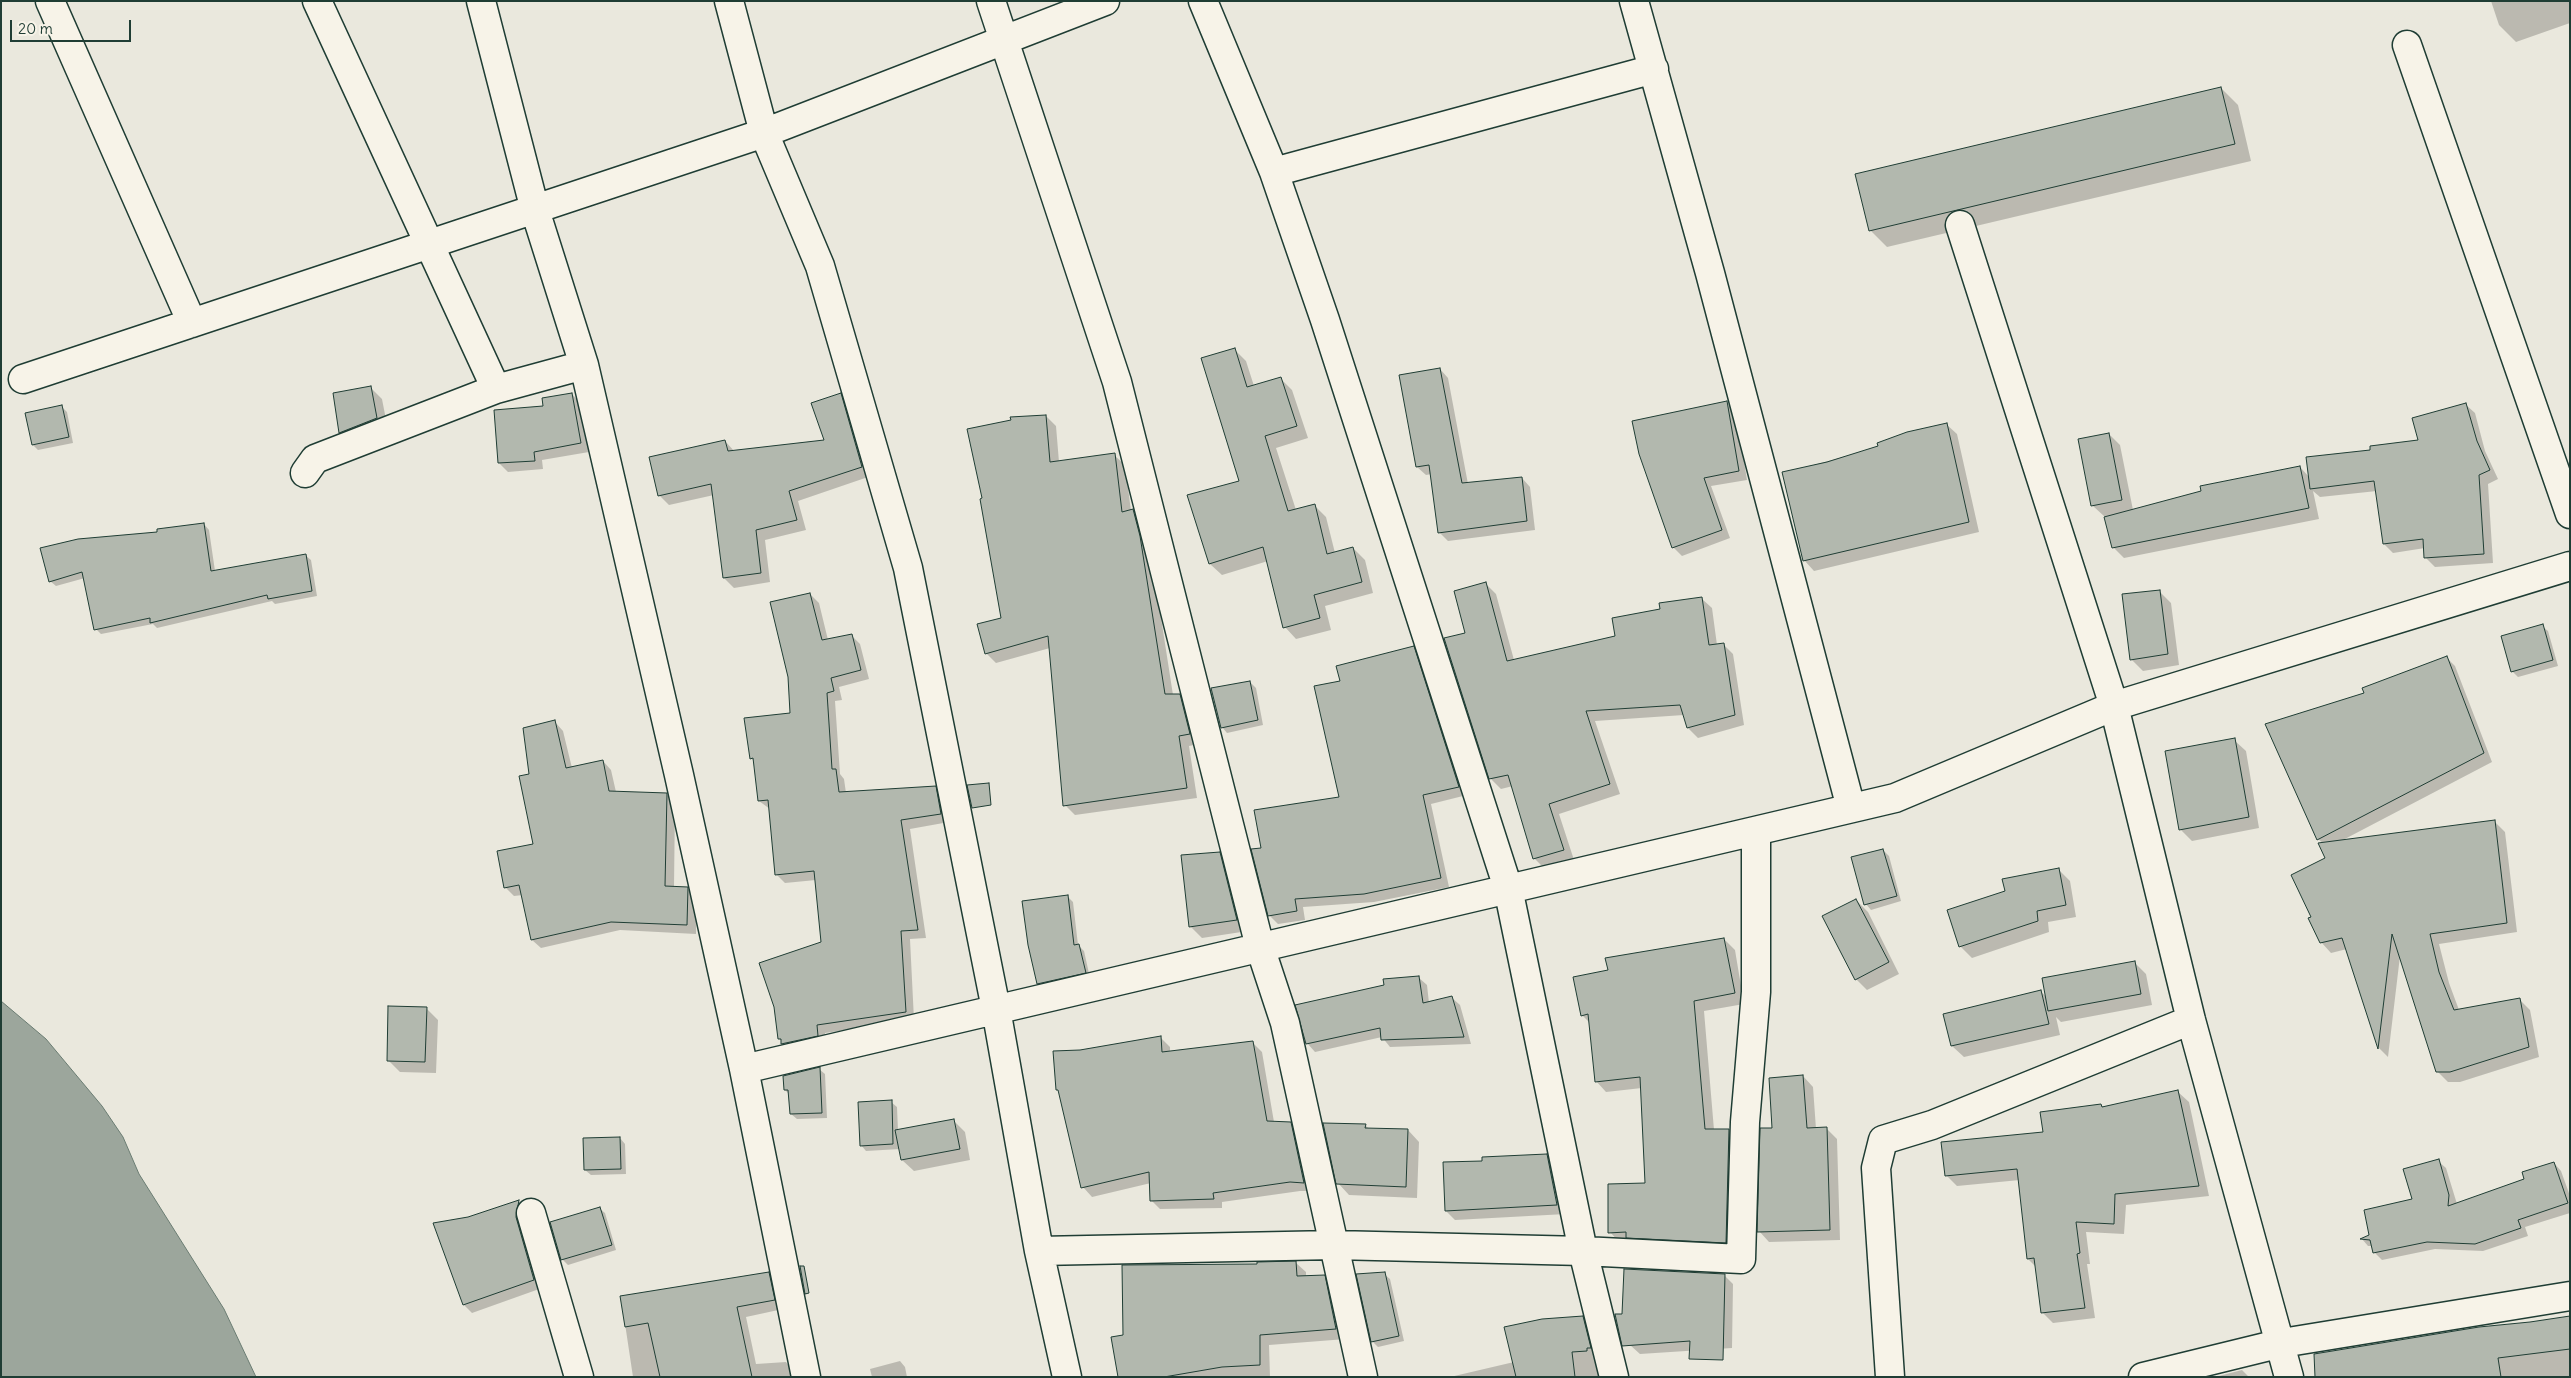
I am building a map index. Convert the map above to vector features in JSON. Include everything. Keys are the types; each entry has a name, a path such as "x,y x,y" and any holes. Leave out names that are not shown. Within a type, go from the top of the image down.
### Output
{"street":[{"path":"50,1 192,322"},
{"path":"317,1 496,389"},
{"path":"481,1 535,210 584,365 679,774 744,1069 806,1377"},
{"path":"729,1 764,133 820,266 908,568 996,1009 1039,1251 1067,1377"},
{"path":"991,1 1117,382 1260,947 1285,1023 1363,1377"},
{"path":"23,379 764,133 1105,1"},
{"path":"1203,1 1274,172 1325,320 1508,888 1583,1251 1614,1377"},
{"path":"1634,1 1851,808"},
{"path":"2407,45 2570,514"},
{"path":"1274,172 1654,70"},
{"path":"1960,225 2114,706 2191,1020 2282,1343 2289,1377"},
{"path":"305,473 316,459 496,389 584,365"},
{"path":"744,1069 1895,798 2114,706 2570,566"},
{"path":"1039,1251 1334,1245 1583,1251 1741,1259 1745,1122 1756,992 1756,831"},
{"path":"1890,1377 1876,1168 1883,1140 1932,1125 2191,1020"},
{"path":"531,1213 580,1377"},
{"path":"2143,1377 2282,1343 2570,1296"}],"shaded area":[{"path":"1,1001 46,1039 102,1106 123,1137 139,1174 224,1309 256,1377 1,1377"}],"building":[{"path":"2221,87 2235,144 1869,231 1855,174"},
{"path":"1235,348 1247,387 1281,377 1297,426 1265,436 1288,511 1315,504 1327,554 1353,547 1362,582 1314,595 1320,618 1283,628 1263,547 1209,564 1187,495 1239,481 1201,358"},
{"path":"1440,368 1462,483 1522,477 1527,521 1438,533 1429,465 1416,467 1399,375"},
{"path":"371,386 377,418 339,433 333,393"},
{"path":"572,393 581,443 534,452 535,461 498,463 494,410 543,406 542,398"},
{"path":"841,393 862,467 789,491 797,520 756,530 761,573 723,578 711,484 658,496 649,457 725,440 728,451 824,440 811,403"},
{"path":"1727,401 1739,471 1704,478 1722,530 1672,548 1639,454 1632,421"},
{"path":"2466,403 2477,441 2490,470 2479,475 2484,554 2424,558 2423,539 2383,544 2374,481 2310,489 2306,457 2370,450 2370,446 2418,440 2412,418"},
{"path":"62,405 69,437 32,445 25,413"},
{"path":"1046,415 1050,462 1115,453 1122,512 1133,509 1140,536 1165,694 1180,694 1190,734 1179,736 1187,788 1063,806 1048,636 985,654 977,624 1001,618 980,499 982,498 967,429 1011,420 1010,417"},
{"path":"1947,423 1969,522 1803,561 1782,472 1827,462 1878,446 1877,443 1907,432"},
{"path":"2109,433 2122,500 2091,506 2078,439"},
{"path":"2300,466 2309,508 2112,548 2104,517 2201,491 2200,486"},
{"path":"204,523 211,571 306,554 312,591 268,599 267,595 150,623 150,618 94,630 82,572 49,582 40,548 78,539 157,532 157,529"},
{"path":"1486,582 1507,661 1615,636 1612,618 1660,609 1659,603 1702,597 1709,645 1724,643 1735,715 1687,728 1680,705 1586,711 1610,784 1549,804 1564,850 1533,859 1508,775 1489,779 1444,638 1465,633 1454,591"},
{"path":"2160,590 2168,654 2130,660 2122,594"},
{"path":"810,593 822,640 852,634 861,670 831,678 834,691 827,693 832,769 836,769 839,792 936,786 941,814 901,820 918,930 901,931 906,1012 817,1025 818,1036 781,1044 781,1039 778,1039 774,1007 759,963 821,942 814,871 775,875 768,800 758,801 753,758 750,759 744,718 790,713 788,677 770,602"},
{"path":"2543,624 2553,660 2511,672 2501,636"},
{"path":"1414,646 1459,787 1423,795 1441,878 1364,894 1295,899 1297,911 1268,916 1251,849 1261,848 1254,810 1339,797 1314,686 1340,681 1336,666"},
{"path":"2447,656 2484,753 2317,840 2265,724 2364,693 2362,688"},
{"path":"1250,681 1258,720 1221,728 1211,688"},
{"path":"555,720 566,768 603,760 609,791 667,793 665,886 688,887 687,925 611,922 531,940 519,885 504,888 497,851 533,844 519,776 529,774 523,728"},
{"path":"2235,738 2249,817 2179,830 2165,751"},
{"path":"989,783 991,805 972,808 967,785"},
{"path":"2495,820 2507,923 2430,934 2439,972 2454,1010 2520,998 2529,1047 2450,1072 2436,1072 2392,934 2378,1049 2342,938 2320,943 2308,918 2311,917 2291,875 2325,858 2318,843"},
{"path":"1883,849 1897,896 1864,905 1851,857"},
{"path":"1220,852 1237,920 1189,927 1181,855"},
{"path":"2059,868 2066,905 2037,911 2038,921 1959,947 1947,910 2005,891 2002,879"},
{"path":"1068,895 1074,945 1079,944 1086,973 1037,984 1028,945 1022,901"},
{"path":"1856,899 1889,962 1855,980 1822,916"},
{"path":"1724,938 1735,993 1694,1001 1705,1129 1729,1129 1726,1243 1626,1238 1626,1232 1608,1233 1608,1184 1645,1183 1640,1077 1595,1082 1588,1014 1581,1016 1573,977 1608,970 1605,958"},
{"path":"2135,961 2141,994 2048,1011 2042,978"},
{"path":"1419,976 1423,1003 1452,996 1464,1037 1381,1040 1380,1028 1306,1044 1295,1005 1384,985 1383,979"},
{"path":"2041,990 2049,1024 1951,1046 1943,1014"},
{"path":"388,1006 427,1007 425,1062 387,1061"},
{"path":"1161,1036 1162,1052 1253,1041 1267,1121 1291,1122 1304,1183 1290,1182 1213,1193 1214,1199 1150,1201 1149,1172 1081,1188 1058,1090 1056,1090 1053,1051 1080,1050"},
{"path":"820,1067 822,1113 790,1114 788,1090 784,1090 783,1076"},
{"path":"1803,1075 1807,1128 1827,1127 1830,1230 1757,1232 1760,1128 1772,1128 1769,1078"},
{"path":"2178,1090 2199,1186 2115,1194 2114,1224 2076,1222 2080,1253 2077,1254 2085,1308 2041,1313 2034,1258 2027,1259 2017,1169 1945,1176 1941,1142 2043,1132 2040,1112 2101,1104 2102,1107"},
{"path":"892,1100 893,1144 860,1146 858,1102"},
{"path":"954,1119 960,1149 901,1160 895,1130"},
{"path":"1323,1123 1366,1124 1365,1128 1408,1129 1406,1187 1336,1184"},
{"path":"620,1137 621,1169 584,1170 583,1138"},
{"path":"1547,1154 1557,1205 1445,1211 1443,1162 1482,1161 1482,1157"},
{"path":"2439,1159 2449,1195 2448,1206 2524,1179 2522,1172 2554,1162 2568,1203 2518,1220 2521,1228 2475,1244 2427,1242 2373,1253 2370,1240 2360,1239 2369,1235 2364,1210 2412,1199 2403,1169"},
{"path":"519,1200 516,1217 534,1280 463,1305 433,1223 468,1217"},
{"path":"600,1207 612,1245 561,1260 550,1222"},
{"path":"1296,1261 1297,1276 1325,1275 1336,1329 1260,1335 1260,1365 1222,1367 1164,1377 1118,1377 1111,1337 1123,1335 1122,1265 1257,1264 1257,1262"},
{"path":"800,1266 804,1266 809,1293 805,1294"},
{"path":"1624,1269 1725,1274 1723,1360 1689,1359 1690,1341 1622,1346 1615,1314 1622,1314"},
{"path":"769,1272 775,1300 737,1307 752,1377 660,1377 648,1323 625,1327 620,1296"},
{"path":"1385,1272 1399,1336 1371,1342 1356,1274"},
{"path":"1583,1316 1591,1348 1587,1348 1587,1351 1572,1352 1575,1377 1516,1377 1504,1327 1542,1319"},
{"path":"2570,1316 2570,1349 2498,1358 2501,1377 2315,1377 2314,1354 2479,1327"}]}
